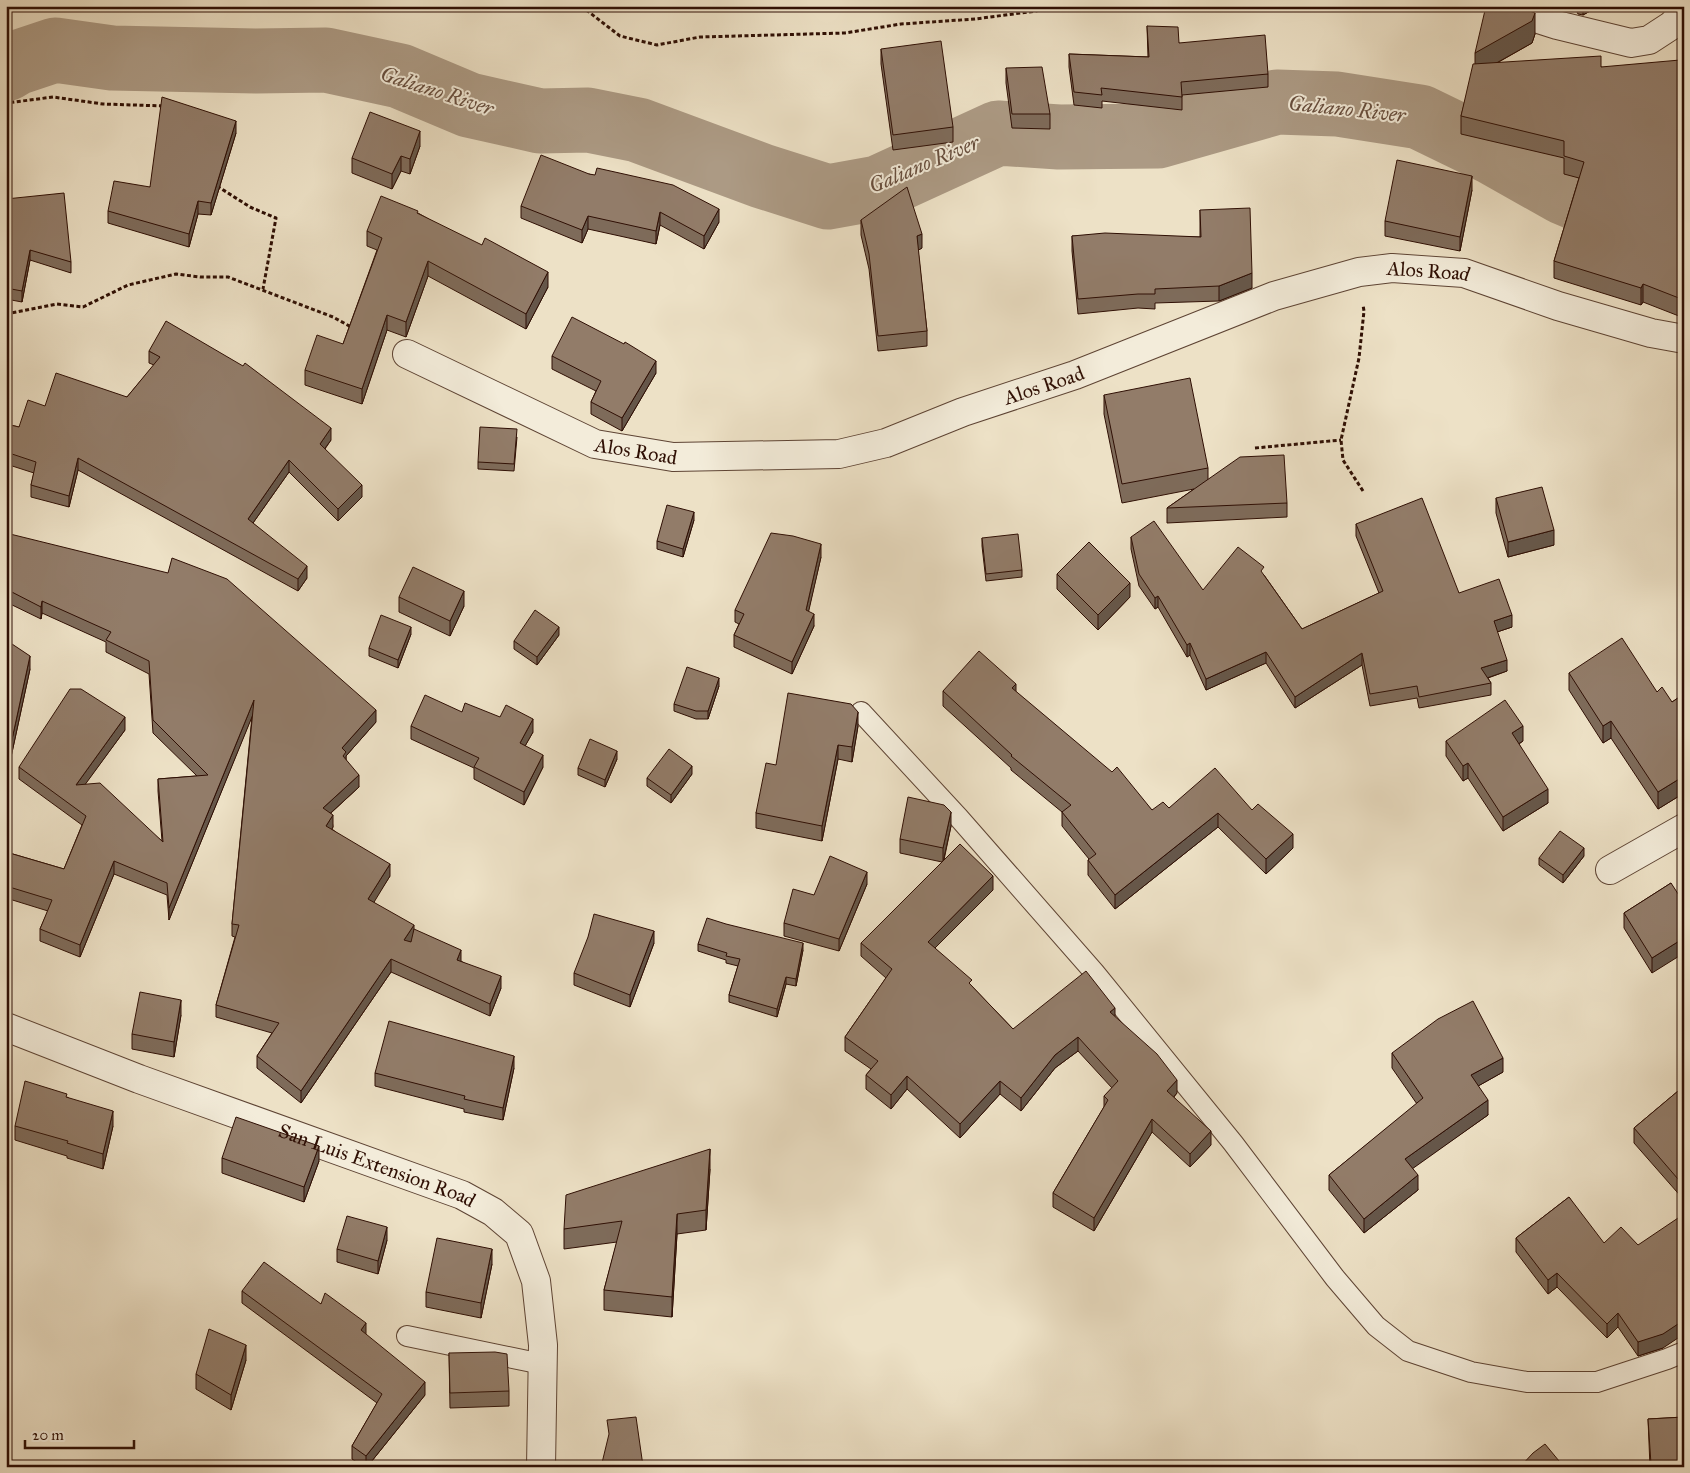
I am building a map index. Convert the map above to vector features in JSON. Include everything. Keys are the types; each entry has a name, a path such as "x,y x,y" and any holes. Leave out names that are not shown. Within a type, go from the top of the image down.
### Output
{"street":[{"path":"1498,6 1557,25 1631,43 1648,40 1672,26 1684,12"},
{"name":"Alos Road","path":"407,354 595,444 673,457 839,454 886,443 964,412 1075,375 1274,296 1359,272 1392,268 1464,273 1558,306 1651,333 1684,339"},
{"path":"1610,870 1684,828"},
{"name":"San Luis Extension Road","path":"6,1027 139,1079 462,1195 493,1212 519,1234 536,1281 543,1345 541,1467"}],"lane":[{"path":"861,712 959,818 1094,972 1233,1143 1335,1278 1376,1326 1408,1351 1471,1372 1527,1382 1597,1382 1684,1352"},
{"path":"407,1336 542,1364"}],"path":[{"path":"581,6 620,36 657,45 700,37 845,33 901,24 975,19 1036,11 1056,6"},
{"path":"6,106 7,103 53,97 103,104 168,106"},
{"path":"215,185 250,207 276,218 263,289"},
{"path":"1359,272 1364,311 1359,358 1342,440 1344,460 1363,491"},
{"path":"6,314 57,304 83,307 128,285 176,274 200,277 228,277 333,317 355,329"},
{"path":"1255,448 1342,440"}],"building":[{"path":"1486,6 1517,6 1535,13 1532,21 1475,53"},
{"path":"1147,26 1178,27 1179,43 1265,35 1268,74 1181,82 1182,97 1101,88 1102,95 1074,92 1069,54 1149,57"},
{"path":"941,41 953,127 893,135 881,49"},
{"path":"1601,56 1601,67 1680,60 1684,89 1684,300 1643,284 1641,288 1554,261 1584,162 1564,156 1564,141 1461,116 1473,64"},
{"path":"1042,67 1050,114 1012,114 1006,68"},
{"path":"162,97 236,121 211,203 198,201 189,234 108,211 114,181 150,187"},
{"path":"370,112 420,131 410,159 401,156 392,174 352,158"},
{"path":"541,155 589,174 595,175 597,168 673,185 719,209 704,236 660,212 656,231 588,216 582,230 521,206"},
{"path":"1397,160 1472,176 1460,237 1385,221"},
{"path":"907,187 922,234 917,236 927,331 878,336 869,254 861,220"},
{"path":"64,193 71,262 30,250 22,291 6,288 6,199"},
{"path":"381,196 418,211 417,213 482,245 485,238 548,272 526,314 428,261 406,322 387,315 362,389 305,370 317,335 343,344 382,238 367,231"},
{"path":"1250,208 1252,273 1219,286 1155,289 1155,294 1078,299 1072,236 1105,233 1201,237 1200,210"},
{"path":"572,317 624,344 625,342 656,361 622,418 591,402 601,381 552,356"},
{"path":"166,321 243,366 245,363 331,428 320,444 362,485 338,509 289,460 248,519 307,566 298,579 78,458 69,496 31,485 36,462 6,452 6,424 19,427 28,400 45,406 56,373 127,397 160,357 149,351"},
{"path":"1190,378 1208,468 1122,484 1104,395"},
{"path":"480,427 517,429 514,464 478,462"},
{"path":"1284,455 1287,503 1167,508 1240,457"},
{"path":"1542,487 1554,530 1508,542 1496,498"},
{"path":"1422,498 1459,593 1499,579 1512,615 1494,621 1507,660 1481,668 1491,683 1419,697 1417,686 1370,694 1362,653 1295,697 1266,652 1206,679 1190,643 1187,645 1158,596 1155,598 1139,574 1131,537 1154,521 1203,590 1238,547 1264,567 1261,571 1302,629 1383,591 1356,524"},
{"path":"667,505 694,512 683,549 657,541"},
{"path":"6,533 168,573 172,558 227,579 376,710 342,748 346,752 343,756 359,775 323,808 333,815 326,826 390,864 368,899 414,925 404,940 411,942 414,929 461,950 457,960 501,976 490,1004 391,959 301,1091 257,1056 279,1023 216,1005 239,925 232,924 254,700 169,908 167,883 114,861 80,945 40,929 52,900 6,886 6,852 64,869 86,816 19,767 70,689 81,689 125,717 76,785 100,783 163,842 158,779 208,775 153,720 149,661 106,640 111,632 42,601 41,607 6,589"},
{"path":"771,533 793,536 821,544 806,610 814,614 792,662 734,635 744,614 735,610"},
{"path":"1018,534 1022,570 986,574 982,538"},
{"path":"1089,542 1130,583 1098,615 1057,574"},
{"path":"413,567 464,591 450,621 399,597"},
{"path":"535,610 559,627 537,657 514,641"},
{"path":"381,615 411,627 398,660 369,648"},
{"path":"1622,638 1657,692 1662,687 1672,702 1684,694 1684,776 1658,792 1611,721 1603,726 1569,673"},
{"path":"6,640 30,656 8,758 6,756"},
{"path":"979,651 1016,684 1012,688 1112,772 1117,767 1152,810 1163,802 1169,808 1215,768 1252,810 1258,804 1293,834 1266,859 1218,813 1115,895 1088,860 1096,854 1062,812 1071,805 1011,756 943,691"},
{"path":"687,667 719,678 708,711 696,711 674,704"},
{"path":"788,693 851,704 858,712 852,747 838,745 822,826 756,813 766,763 776,765"},
{"path":"425,695 462,712 465,703 500,717 506,705 533,719 520,743 543,755 524,792 474,767 479,758 411,726"},
{"path":"1505,700 1523,726 1512,733 1548,789 1503,817 1468,763 1463,766 1446,741"},
{"path":"590,739 617,751 605,780 578,768"},
{"path":"669,749 692,766 671,795 647,778"},
{"path":"908,797 944,805 951,812 943,848 900,839"},
{"path":"1560,831 1584,848 1563,875 1539,858"},
{"path":"960,844 993,876 928,942 972,980 969,983 1013,1029 1086,971 1115,1008 1110,1012 1157,1054 1177,1080 1167,1091 1211,1131 1190,1154 1152,1119 1094,1218 1053,1193 1108,1100 1104,1096 1118,1081 1078,1037 1055,1055 1021,1098 1000,1081 960,1124 907,1076 891,1095 866,1075 878,1061 845,1037 892,969 861,943"},
{"path":"830,856 867,872 839,939 784,923 793,889 814,895"},
{"path":"1671,883 1684,903 1684,938 1652,958 1624,913"},
{"path":"594,914 654,931 630,995 574,973 588,937"},
{"path":"707,918 803,943 796,979 786,977 777,1009 729,995 740,959 726,956 727,953 698,944"},
{"path":"140,992 181,1000 174,1042 132,1034"},
{"path":"1473,1001 1503,1058 1471,1075 1488,1100 1405,1159 1418,1175 1364,1219 1329,1175 1423,1098 1392,1053 1438,1019"},
{"path":"389,1021 514,1056 503,1108 464,1099 465,1096 375,1073"},
{"path":"25,1081 67,1094 66,1097 113,1111 103,1154 67,1143 68,1141 15,1126"},
{"path":"1684,1086 1684,1186 1634,1128"},
{"path":"236,1117 319,1146 304,1187 222,1158"},
{"path":"710,1149 706,1210 677,1214 672,1297 604,1290 622,1221 564,1229 566,1195"},
{"path":"1569,1197 1604,1243 1621,1227 1638,1245 1684,1214 1684,1320 1663,1334 1638,1342 1618,1313 1607,1324 1557,1273 1548,1280 1516,1238"},
{"path":"347,1216 387,1227 378,1261 337,1249"},
{"path":"437,1238 492,1249 481,1303 426,1292"},
{"path":"264,1262 321,1304 325,1293 366,1323 361,1330 425,1382 366,1456 352,1446 382,1394 242,1291"},
{"path":"209,1329 246,1345 231,1395 196,1374"},
{"path":"495,1352 507,1354 509,1391 450,1393 449,1353"},
{"path":"636,1417 643,1466 648,1467 601,1467 609,1434 607,1420"},
{"path":"1684,1417 1684,1462 1651,1464 1648,1419"},
{"path":"1545,1444 1564,1467 1520,1467 1533,1453"}],"waterway":[{"name":"Galiano River","path":"6,69 16,63 55,50 112,58 256,61 326,60 400,76 469,105 540,121 588,120 638,130 762,176 828,197 878,188 998,133 1059,137 1158,136 1277,102 1337,104 1420,117 1492,152 1563,192 1608,211 1652,234 1684,232"}]}
